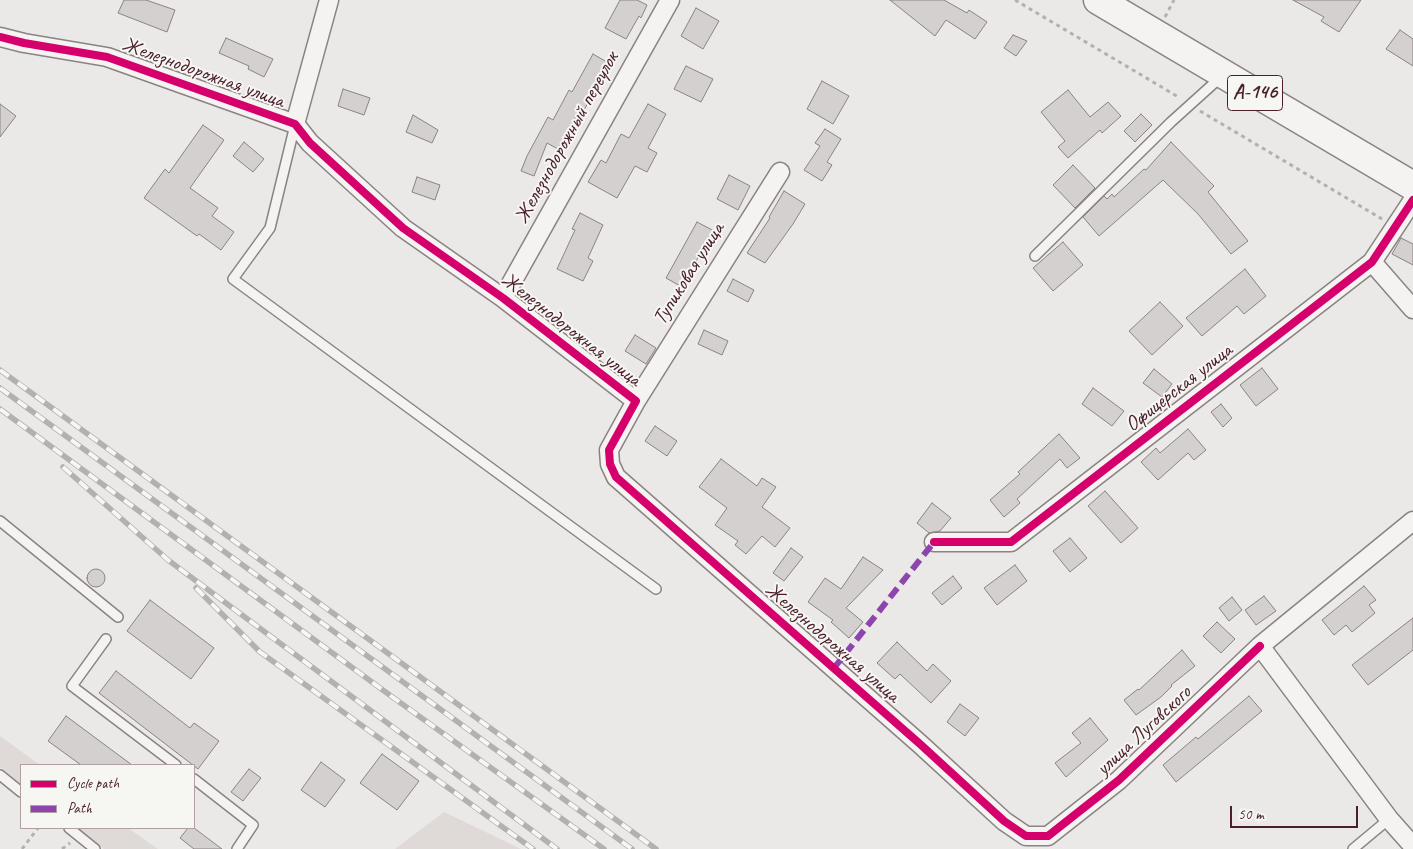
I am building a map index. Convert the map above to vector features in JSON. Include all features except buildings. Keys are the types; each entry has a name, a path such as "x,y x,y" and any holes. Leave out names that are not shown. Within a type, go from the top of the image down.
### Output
{"highway":[{"name":"А-146","path":"1098,0 1413,186"}],"street":[{"path":"295,124 329,0"},
{"name":"Железнодорожный переулок","path":"503,298 670,0"},
{"name":"Железнодорожная улица","path":"0,37 107,57 295,124 310,143 403,228 503,298 636,400 609,450 610,464 616,477 913,737 1004,821 1026,836 1048,836"},
{"name":"Тупиковая улица","path":"636,400 780,172"},
{"name":"Офицерская улица","path":"934,542 1011,542 1372,262 1413,200"},
{"path":"1372,262 1413,309"},
{"name":"улица Луговского","path":"1048,836 1119,780 1260,646 1413,521"},
{"path":"1260,646 1389,819 1413,846"}],"lane":[{"path":"1035,256 1224,74"},
{"path":"295,124 270,228 233,279 656,589"},
{"path":"0,520 118,617"},
{"path":"106,639 72,686 175,764"},
{"path":"0,775 20,791"},
{"path":"195,780 253,825 237,849"},
{"path":"1354,849 1389,819"},
{"path":"70,829 95,849"}],"path":[{"path":"1015,0 1396,227"},
{"path":"1164,17 1174,0"},
{"path":"22,849 37,829"}],"shaded area":[{"path":"0,736 39,764 20,764 20,783 0,767"},
{"path":"444,812 521,849 395,849"},
{"path":"78,829 129,829 158,849 104,849"}],"railway":[{"path":"0,370 656,849"},
{"path":"0,388 632,849"},
{"path":"0,409 391,696 604,849"},
{"path":"63,467 168,560 557,849"},
{"path":"196,588 260,652 533,849"}],"marked path":[{"path":"834,668 934,542"}],"cycle path":[{"path":"0,37 107,57 295,124 310,143 403,228 503,298 636,401 609,450 610,464 616,477 920,744 1004,821 1026,836 1048,836 1119,780 1260,646"},
{"path":"934,542 1011,542 1372,262 1413,200"}]}
